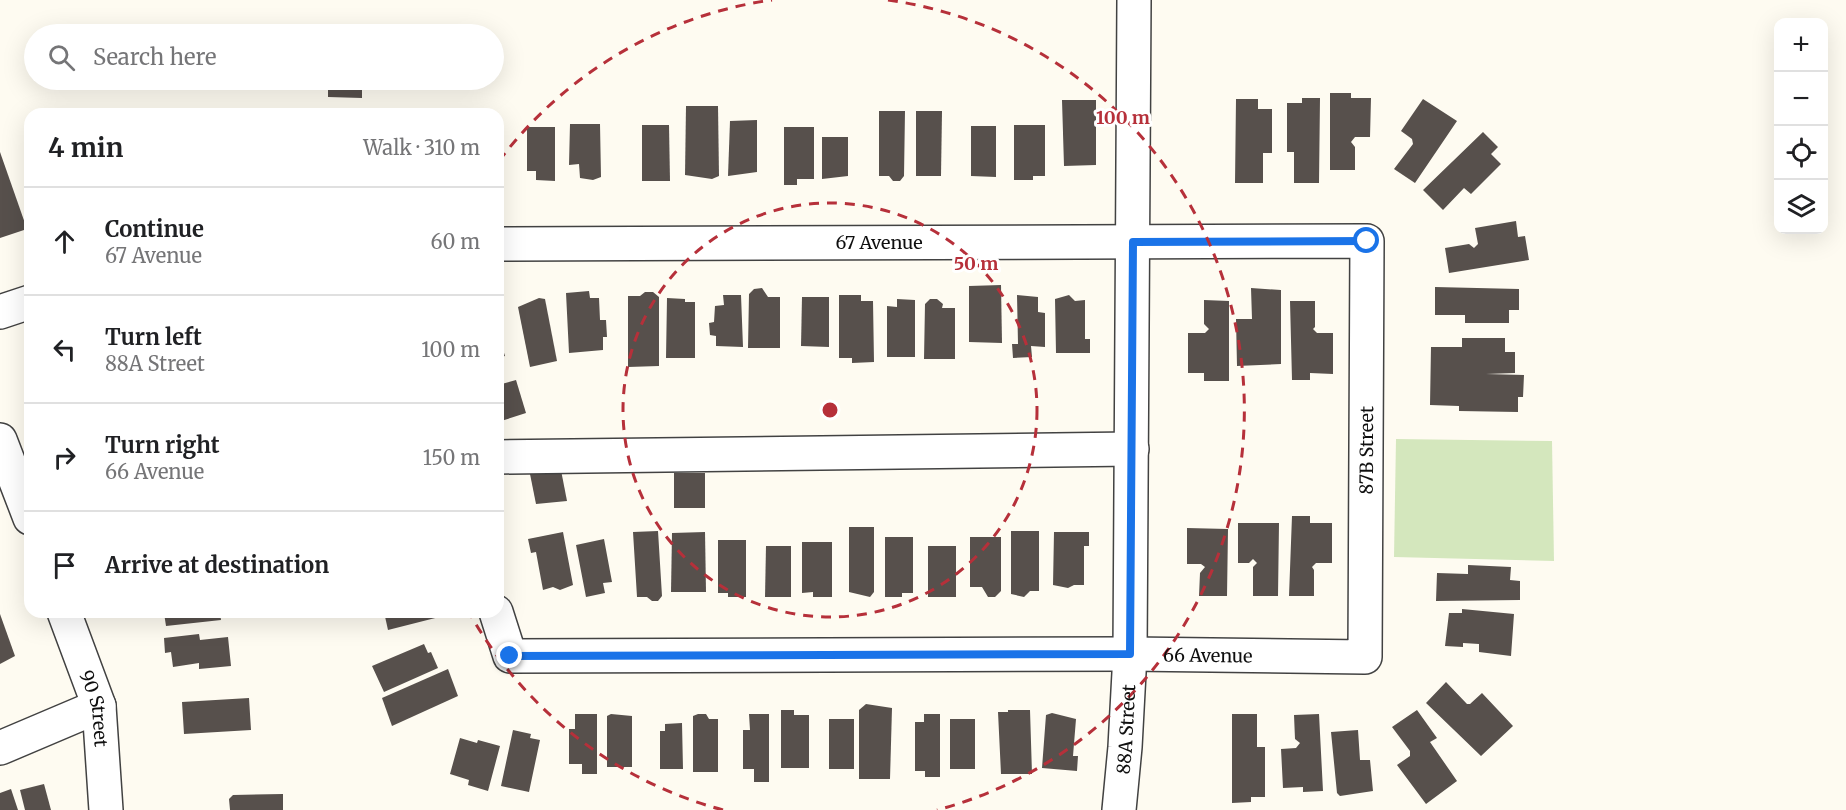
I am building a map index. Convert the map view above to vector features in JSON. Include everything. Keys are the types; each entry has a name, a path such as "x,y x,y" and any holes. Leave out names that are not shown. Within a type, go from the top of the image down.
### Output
{"street":[{"name":"88A Street","path":"1119,810 1130,654 1134,0"},
{"name":"67 Avenue","path":"504,244 1367,241"},
{"name":"87B Street","path":"1365,657 1367,241"},
{"path":"0,312 24,304"},
{"path":"0,440 24,502"},
{"path":"504,457 1132,448"},
{"name":"90 Street","path":"66,618 99,706 106,810"},
{"name":"66 Avenue","path":"498,618 510,656 1130,654 1365,657"},
{"path":"0,748 99,706"}],"green space":[{"path":"1396,439 1552,441 1554,561 1394,557"}],"building":[{"path":"328,90 362,90 362,98 328,97"},
{"path":"1330,93 1351,93 1351,98 1371,98 1370,137 1355,137 1351,142 1355,147 1355,170 1330,170"},
{"path":"1302,98 1320,98 1319,183 1294,183 1294,152 1287,152 1287,103 1302,103"},
{"path":"1236,99 1258,99 1258,109 1272,109 1272,153 1263,153 1263,183 1235,183"},
{"path":"1423,99 1457,121 1415,183 1394,169 1413,144 1412,139 1401,131"},
{"path":"1062,100 1096,100 1096,165 1064,166"},
{"path":"686,106 718,106 719,176 712,179 685,175"},
{"path":"879,111 905,111 904,176 900,181 893,181 889,176 879,176"},
{"path":"916,111 942,111 941,176 916,176"},
{"path":"757,120 757,172 728,176 730,121"},
{"path":"570,124 600,124 601,177 593,180 580,178 579,164 569,165"},
{"path":"642,125 669,125 670,181 642,181"},
{"path":"1014,125 1045,125 1045,176 1033,176 1033,180 1014,180"},
{"path":"971,126 996,126 996,177 971,176"},
{"path":"527,127 555,127 555,181 536,180 536,171 527,171"},
{"path":"784,127 814,127 814,179 797,179 797,185 784,185"},
{"path":"1483,132 1498,147 1491,154 1501,164 1471,194 1464,188 1443,210 1423,190"},
{"path":"822,137 848,137 848,176 822,179"},
{"path":"0,152 24,220 24,230 0,238"},
{"path":"1516,221 1518,237 1525,236 1529,260 1449,273 1445,248 1469,244 1474,248 1478,244 1475,228"},
{"path":"1001,285 1002,343 969,342 969,286"},
{"path":"1435,287 1519,289 1519,310 1509,310 1509,323 1465,323 1465,315 1435,315"},
{"path":"762,288 768,297 780,297 780,348 748,348 749,294 754,289"},
{"path":"1251,288 1281,290 1281,364 1237,366 1236,319 1252,319"},
{"path":"589,291 590,298 599,298 600,320 606,320 607,337 603,337 603,350 569,353 566,293"},
{"path":"645,292 653,292 659,297 659,366 628,367 628,296 640,296"},
{"path":"723,295 741,295 743,347 716,346 716,336 710,335 709,323 714,322 715,306 724,305"},
{"path":"839,295 861,295 861,301 873,301 874,362 852,363 852,358 839,358"},
{"path":"1017,295 1038,297 1038,312 1045,313 1045,347 1031,346 1032,357 1013,358 1012,344 1018,344"},
{"path":"1069,295 1075,301 1085,300 1085,339 1090,339 1090,353 1056,353 1055,299"},
{"path":"802,297 829,297 829,347 801,346"},
{"path":"539,298 545,299 557,361 530,367 518,307"},
{"path":"667,298 695,302 695,358 666,358"},
{"path":"897,299 915,300 915,357 887,357 887,306 897,307"},
{"path":"930,299 937,299 943,304 942,308 955,308 955,359 924,359 925,304"},
{"path":"1204,300 1229,301 1229,381 1204,381 1204,373 1188,373 1188,333 1205,333 1209,329 1204,324"},
{"path":"1290,301 1315,301 1315,327 1313,329 1317,333 1333,333 1333,374 1310,373 1310,380 1292,380"},
{"path":"1462,338 1505,338 1505,352 1515,352 1515,373 1486,374 1524,375 1523,397 1518,397 1518,412 1459,411 1459,406 1430,405 1431,347 1462,347"},
{"path":"516,380 526,413 504,420 504,383"},
{"path":"560,465 567,501 536,504 529,469"},
{"path":"674,473 705,473 705,508 674,508"},
{"path":"1292,516 1310,516 1310,523 1332,523 1332,563 1316,563 1312,567 1314,596 1289,596"},
{"path":"1238,523 1279,523 1278,596 1253,596 1253,567 1257,563 1253,559 1249,563 1238,563"},
{"path":"849,527 874,527 874,592 870,597 849,592"},
{"path":"1187,528 1228,529 1227,596 1199,596 1200,573 1205,567 1201,564 1187,564"},
{"path":"658,531 662,596 658,601 652,601 647,597 637,597 633,532"},
{"path":"1011,531 1039,531 1039,591 1030,591 1024,597 1011,594"},
{"path":"563,532 573,585 560,590 553,587 543,590 536,552 531,553 528,539"},
{"path":"705,532 706,592 671,592 672,533"},
{"path":"1054,532 1089,532 1089,546 1084,546 1084,585 1074,585 1068,588 1053,585"},
{"path":"885,537 913,537 913,593 902,593 902,597 885,597"},
{"path":"970,537 1001,537 1001,591 995,597 988,597 982,587 970,587"},
{"path":"604,539 612,582 603,583 605,593 586,597 576,545"},
{"path":"718,540 746,540 746,597 728,597 728,593 718,593"},
{"path":"802,542 832,542 832,597 813,597 813,592 802,593"},
{"path":"766,546 791,546 791,597 765,597"},
{"path":"928,546 956,546 956,597 928,597"},
{"path":"1468,565 1511,567 1510,580 1520,581 1520,600 1436,601 1437,573 1468,574"},
{"path":"1462,609 1514,614 1511,656 1479,652 1479,644 1463,643 1463,647 1445,646 1449,613 1462,613"},
{"path":"0,614 15,656 0,664"},
{"path":"165,618 221,618 221,620 166,626"},
{"path":"385,618 435,618 388,630"},
{"path":"199,634 200,640 228,637 231,666 199,669 199,663 173,667 171,652 165,653 164,638"},
{"path":"424,644 428,653 431,652 438,668 384,692 372,666"},
{"path":"448,669 458,696 392,726 382,698"},
{"path":"1446,682 1467,704 1482,693 1513,726 1481,756 1426,703"},
{"path":"249,698 251,730 184,734 182,702"},
{"path":"866,704 892,708 890,779 859,779 859,710"},
{"path":"781,710 794,710 794,715 809,715 809,768 781,768"},
{"path":"1008,710 1030,710 1032,774 1001,774 998,712 1008,712"},
{"path":"1417,710 1437,738 1430,742 1457,781 1426,804 1397,765 1410,756 1410,751 1392,727"},
{"path":"1052,713 1076,719 1073,756 1078,756 1077,771 1042,768 1046,715"},
{"path":"575,714 597,714 597,774 582,774 582,764 569,764 569,729 575,729"},
{"path":"611,714 632,716 632,767 607,767 607,716"},
{"path":"706,714 709,719 718,719 718,772 693,772 693,716"},
{"path":"749,714 769,714 769,782 754,782 754,769 743,769 743,730 750,730"},
{"path":"924,714 940,714 940,777 925,777 925,771 915,771 915,722 924,722"},
{"path":"1232,714 1257,714 1257,747 1265,747 1265,797 1251,797 1251,802 1232,803"},
{"path":"1319,714 1323,791 1303,792 1303,787 1283,788 1281,749 1296,748 1300,743 1295,739 1294,715"},
{"path":"829,719 854,719 854,769 829,769"},
{"path":"950,719 975,719 975,769 950,769"},
{"path":"682,723 683,769 660,769 660,731 665,731 665,724"},
{"path":"513,730 531,734 530,738 540,740 529,792 501,786"},
{"path":"1358,730 1360,760 1370,760 1373,791 1340,796 1337,793 1331,732"},
{"path":"460,738 500,746 488,791 468,785 469,780 450,774"},
{"path":"44,784 51,810 25,810 20,790"},
{"path":"11,789 18,810 0,810 0,793"},
{"path":"283,794 283,810 230,810 229,799 233,795"}],"route":[{"path":"510,656 1130,654 1133,242 1367,241"}]}
